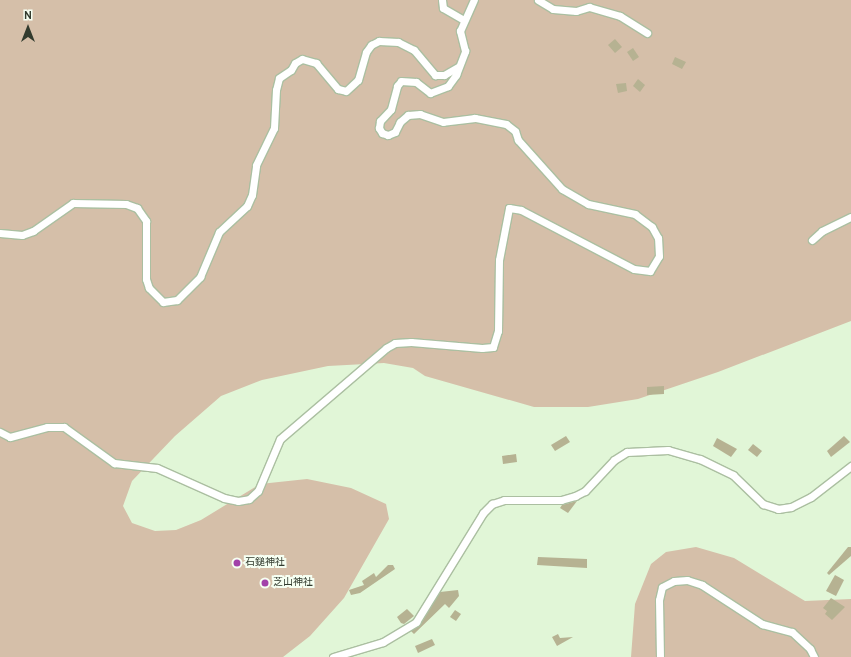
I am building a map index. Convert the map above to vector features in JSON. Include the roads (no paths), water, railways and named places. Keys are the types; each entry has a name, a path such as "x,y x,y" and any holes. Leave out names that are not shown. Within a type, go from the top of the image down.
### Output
{"street":[{"path":"442,0 443,8 464,20"},
{"path":"0,432 10,437 47,428 64,428 114,463 157,468 224,498 238,501 250,499 258,490 280,439 386,348 395,342 482,348 493,347 498,332 499,260 509,208 521,210 634,269 650,271 659,256 658,238 652,227 635,214 588,204 562,189 518,140 515,130 506,124 475,118 465,121 443,122 420,114 408,116 392,134 388,136 382,133 379,128 380,121 391,109 397,86 401,81 416,82 430,94 439,92 448,86 465,51 460,31 474,0"},
{"path":"538,0 553,9 576,11 589,7 620,16 646,33"},
{"path":"0,233 22,235 34,231 73,203 126,204 138,208 146,221 146,279 149,288 163,302 177,300 200,277 219,232 247,206 252,195 256,165 274,128 276,90 279,78 291,70 295,63 302,59 316,63 338,89 346,91 358,80 366,52 379,41 389,40 414,50 435,75 444,75 458,67"},
{"path":"812,240 822,231 851,217"},
{"path":"332,657 383,642 416,622 483,513 492,504 504,500 561,500 575,496 585,491 614,460 627,452 668,450 700,459 733,475 763,504 778,509 791,507 811,497 851,466"},
{"path":"660,657 659,600 662,587 674,581 686,580 702,585 762,624 792,632 810,649 814,657"}],"place":[{"name":"石鎚神社","path":"237,563"},
{"name":"芝山神社","path":"265,583"}]}
